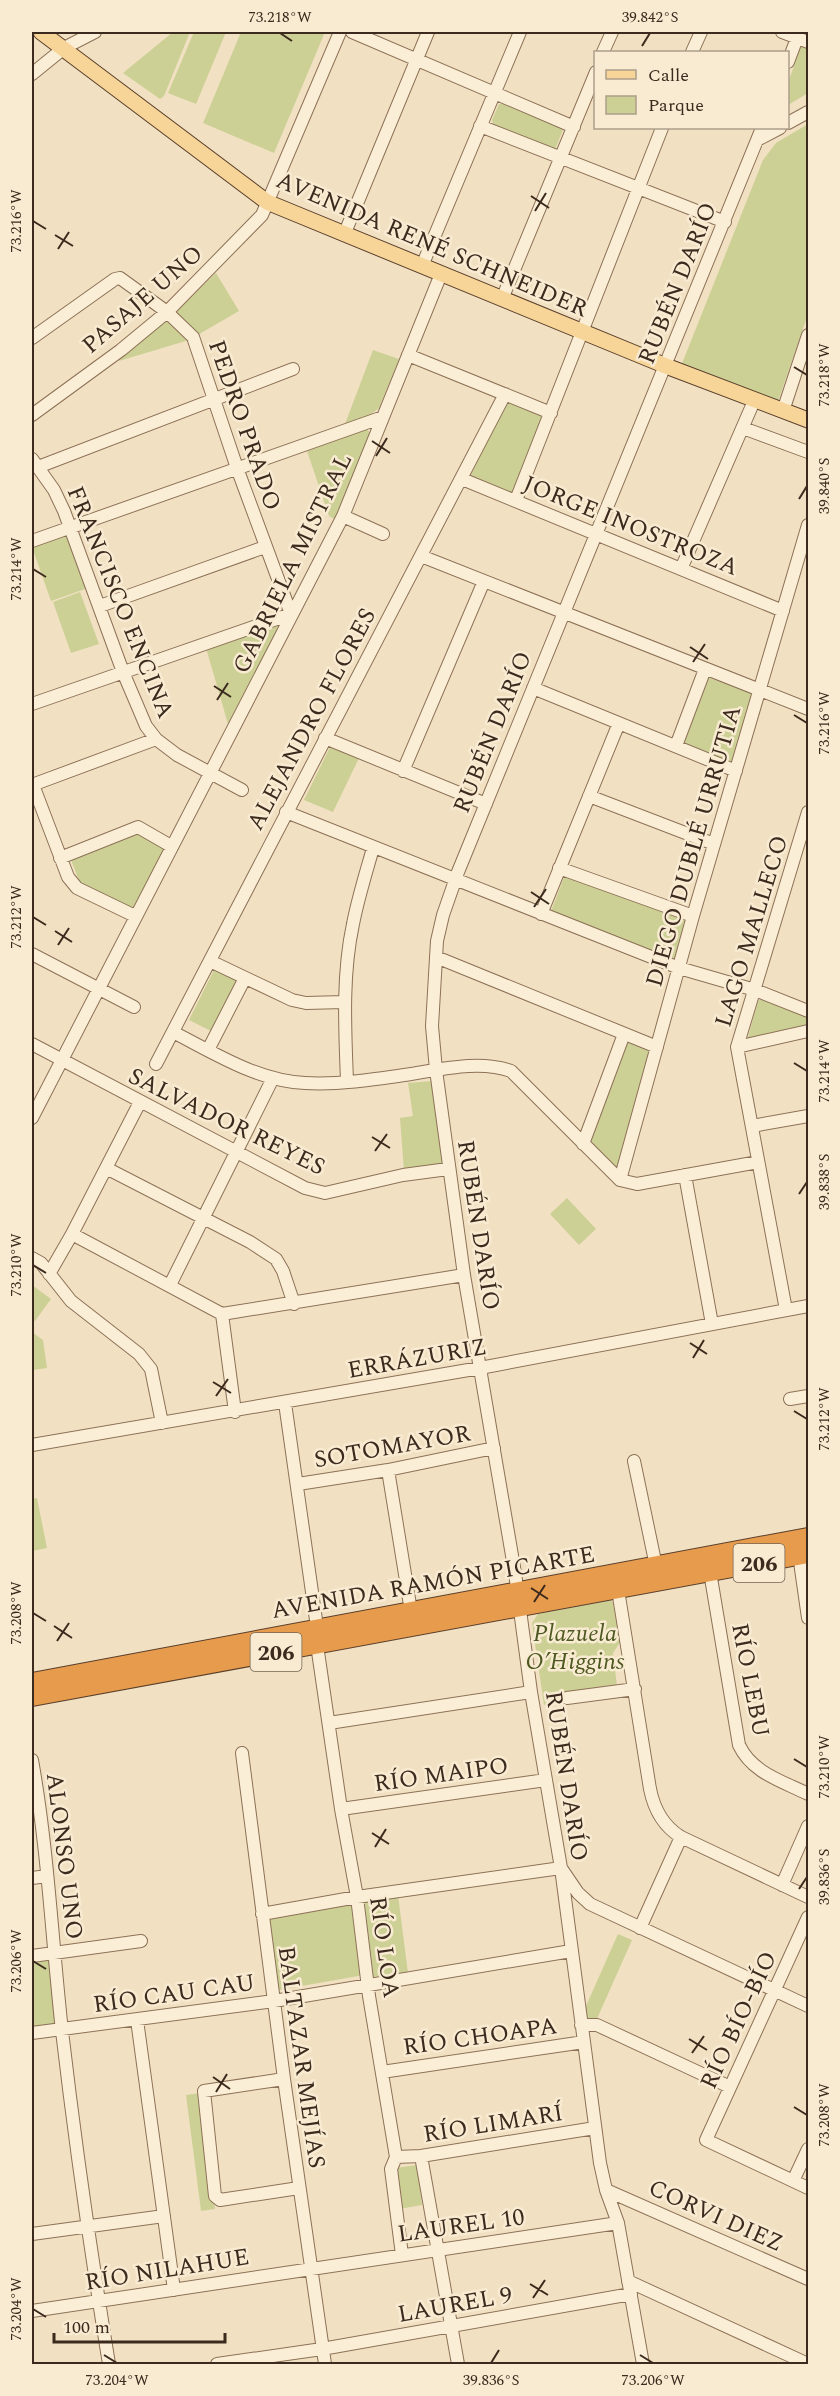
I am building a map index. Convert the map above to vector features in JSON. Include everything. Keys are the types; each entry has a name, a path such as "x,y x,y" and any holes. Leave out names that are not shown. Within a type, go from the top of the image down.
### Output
{"highway":[{"name":"AVENIDA RAMÓN PICARTE","path":"32,1682 317,1636 519,1600 656,1566 808,1537"},
{"name":"AVENIDA RAMÓN PICARTE","path":"32,1697 317,1636 411,1611 618,1590 804,1554"}],"main road":[{"name":"AVENIDA RENÉ SCHNEIDER","path":"41,32 267,202 666,366 808,420"}],"street":[{"path":"32,74 64,48 95,32"},
{"name":"PASAJE UNO","path":"32,415 122,350 167,312 262,215 340,32"},
{"path":"352,32 574,127"},
{"path":"344,235 428,32"},
{"path":"422,266 520,32"},
{"path":"603,51 612,32"},
{"path":"692,51 701,32"},
{"path":"782,32 803,40 789,61"},
{"path":"502,299 594,77"},
{"path":"789,122 808,112"},
{"path":"480,126 724,222"},
{"path":"516,500 662,129"},
{"name":"RUBÉN DARÍO","path":"643,2364 618,2223 606,2190 600,2163 561,1868 448,1169 432,1026 436,957 443,915 533,688 762,129"},
{"path":"757,141 778,129"},
{"name":"GABRIELA MISTRAL","path":"32,1118 209,771 266,667 291,614 343,516 441,274"},
{"name":"PEDRO PRADO","path":"32,338 115,279 120,278 167,312 193,337 237,468 291,614"},
{"path":"783,411 808,335"},
{"path":"408,355 551,413"},
{"path":"35,463 214,401 292,369"},
{"name":"ALEJANDRO FLORES","path":"156,1064 505,394"},
{"path":"681,569 754,401"},
{"path":"32,541 383,417"},
{"path":"743,428 808,452"},
{"name":"FRANCISCO ENCINA","path":"35,463 54,490 100,606 123,672 147,726 156,739 177,755 242,790"},
{"name":"JORGE INOSTROZA","path":"462,479 783,611"},
{"path":"343,516 383,534"},
{"name":"DIEGO DUBLÉ URRUTIA","path":"620,1180 693,916 808,525"},
{"path":"100,606 265,546"},
{"path":"421,556 808,709"},
{"path":"403,771 484,581"},
{"path":"32,704 291,614"},
{"path":"676,746 705,669"},
{"path":"533,688 736,771"},
{"path":"541,914 619,723"},
{"path":"325,738 486,804"},
{"path":"135,916 77,888 68,877 32,785 156,739"},
{"path":"589,796 714,844"},
{"path":"286,812 679,968 755,990 808,1011"},
{"name":"LAGO MALLECO","path":"786,1310 737,1047 808,812"},
{"path":"60,858 138,828 171,846"},
{"path":"347,1081 344,1002 352,925 373,848"},
{"path":"559,868 693,916"},
{"path":"436,957 657,1047"},
{"path":"34,958 134,1007"},
{"path":"210,961 292,1000 306,1003 344,1002"},
{"path":"208,1050 245,978"},
{"path":"737,1047 808,1031"},
{"path":"173,1032 226,1060 273,1078 304,1083 347,1081 496,1065 511,1071 620,1180 637,1184 758,1162"},
{"path":"583,1143 624,1034"},
{"name":"SALVADOR REYES","path":"32,1044 305,1188 326,1192 403,1175 448,1169"},
{"path":"170,1285 273,1078"},
{"path":"49,1274 140,1102"},
{"path":"752,1126 808,1116"},
{"path":"106,1168 250,1242 276,1259 283,1271 294,1304"},
{"path":"685,1175 712,1324"},
{"path":"72,1234 222,1314 464,1275"},
{"path":"32,1258 41,1263 71,1301 139,1354 151,1369 162,1423"},
{"name":"ERRÁZURIZ","path":"32,1445 235,1412 808,1306"},
{"path":"222,1314 235,1412"},
{"path":"790,1400 808,1396"},
{"name":"RÍO LOA","path":"285,1403 298,1484 341,1809 357,1897 368,1984 396,2157 391,2169 402,2255"},
{"name":"SOTOMAYOR","path":"298,1484 388,1470 494,1448"},
{"path":"634,1461 656,1566"},
{"path":"388,1470 411,1611"},
{"path":"804,1554 808,1618"},
{"name":"RÍO LEBU","path":"710,1572 740,1745 746,1757 757,1769 808,1794"},
{"path":"618,1590 652,1798 665,1824 681,1838 808,1897"},
{"path":"567,1698 635,1689"},
{"path":"329,1723 531,1692"},
{"name":"BALTAZAR MEJÍAS","path":"242,1754 284,2079 325,2364"},
{"name":"ALONSO UNO","path":"32,1760 34,1792 47,1876 62,2029 109,2364"},
{"name":"RÍO MAIPO","path":"341,1809 546,1780"},
{"path":"782,1885 808,1826"},
{"path":"640,1928 681,1838"},
{"path":"262,1914 357,1897 561,1868 578,1893 590,1904 808,2006"},
{"path":"32,1878 47,1876"},
{"name":"RÍO BÍO-BÍO","path":"794,2181 706,2140 808,1917"},
{"path":"32,1956 141,1941"},
{"name":"RÍO CAU CAU","path":"32,2033 274,2001 571,1951"},
{"path":"137,2020 174,2290"},
{"path":"581,2025 597,2025 730,2087"},
{"name":"RÍO CHOAPA","path":"382,2072 584,2042"},
{"path":"284,2079 204,2091 215,2196 220,2200 299,2188"},
{"name":"RÍO LIMARÍ","path":"396,2157 421,2156 595,2128"},
{"path":"808,2149 794,2181 808,2188"},
{"path":"421,2156 458,2364"},
{"name":"CORVI DIEZ","path":"606,2190 808,2279"},
{"path":"32,2234 164,2216"},
{"name":"LAUREL 10","path":"310,2269 618,2223"},
{"name":"RÍO NILAHUE","path":"32,2311 310,2269"},
{"path":"630,2287 808,2364"},
{"name":"LAUREL 9","path":"217,2364 322,2349 453,2326 630,2287"}],"green space":[{"path":"173,32 190,32 164,96 160,99 123,73"},
{"path":"194,32 226,32 196,104 168,93"},
{"path":"241,32 325,32 274,153 203,123"},
{"path":"801,46 808,48 808,93 789,104 789,80"},
{"path":"505,103 564,127 554,152 495,128 492,120 499,104"},
{"path":"808,124 808,314 777,404 681,366 763,160 776,143"},
{"path":"216,273 239,311 189,340 119,361 119,358 177,310"},
{"path":"373,350 399,359 379,408 370,415 345,424"},
{"path":"507,401 545,416 514,496 470,477"},
{"path":"367,429 371,435 336,520 329,516 307,451"},
{"path":"64,536 72,540 88,588 51,601 32,547"},
{"path":"80,592 99,644 71,653 53,602"},
{"path":"275,622 279,627 228,724 206,648"},
{"path":"706,677 753,693 732,762 682,743"},
{"path":"331,745 360,756 333,812 304,800"},
{"path":"140,833 166,847 132,912 81,886 70,857"},
{"path":"565,875 689,921 676,962 551,911"},
{"path":"214,970 241,983 215,1033 189,1020"},
{"path":"762,998 808,1015 808,1027 751,1039 748,1037 758,1001"},
{"path":"624,1038 654,1050 619,1172 587,1140"},
{"path":"432,1081 444,1164 404,1171 400,1118 413,1116 408,1083"},
{"path":"567,1198 596,1229 579,1245 550,1214"},
{"path":"32,1285 51,1299 35,1321 32,1319"},
{"path":"32,1332 43,1340 47,1368 32,1370"},
{"path":"37,1498 47,1548 32,1551 32,1499"},
{"name":"Plazuela O’Higgins","path":"610,1600 619,1606 623,1638 613,1653 617,1686 564,1702 544,1705 532,1623 538,1614"},
{"path":"398,1895 408,1973 372,1977 362,1900"},
{"path":"353,1904 364,1975 279,1990 265,1915"},
{"path":"618,1934 632,1940 596,2021 582,2015"},
{"path":"50,1959 56,2024 32,2028 32,1961"},
{"path":"201,2093 215,2209 201,2211 186,2095"},
{"path":"417,2165 422,2205 399,2209 396,2168"}]}
